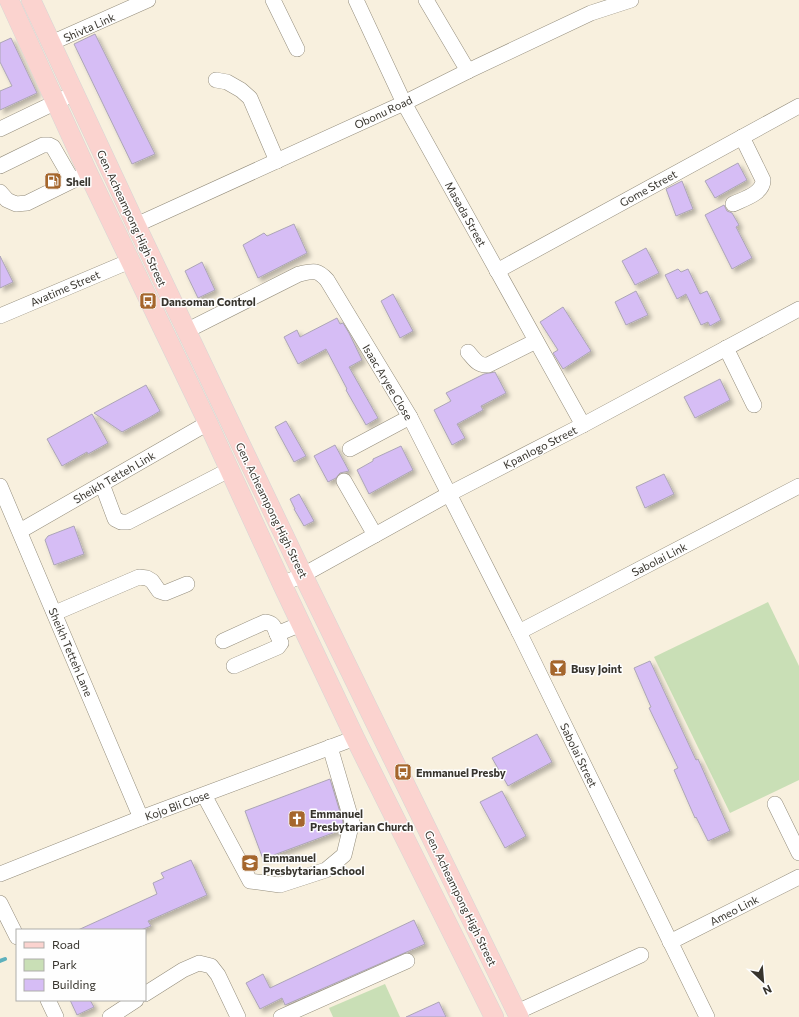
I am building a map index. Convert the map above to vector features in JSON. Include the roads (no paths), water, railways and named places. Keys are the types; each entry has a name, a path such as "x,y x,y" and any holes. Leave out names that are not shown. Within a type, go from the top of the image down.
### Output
{"main road":[{"name":"Gen. Acheampong High Street","path":"9,0 55,101 80,176 130,261 355,738 494,1017"},
{"name":"Gen. Acheampong High Street","path":"31,0 73,94 303,575 518,1015"}],"street":[{"name":"Shivta Link","path":"51,43 148,0"},
{"path":"273,0 297,49"},
{"name":"Masada Street","path":"356,0 404,103 584,425"},
{"path":"426,0 468,70"},
{"name":"Obonu Road","path":"136,225 404,103 468,70 592,13 607,4 631,0"},
{"path":"216,80 227,82 241,90 250,98 277,161"},
{"path":"0,129 55,101 73,94"},
{"name":"Gome Street","path":"497,271 799,106"},
{"path":"733,204 759,190 763,184 763,180 742,137"},
{"path":"0,166 43,145 49,145 80,176 27,203 16,204 7,200 0,192"},
{"name":"Avatime Street","path":"0,316 130,261"},
{"name":"Isaac Aryee Close","path":"186,331 299,274 312,271 321,273 327,280 410,417 449,494"},
{"name":"Kpanlogo Street","path":"282,584 303,575 449,494 584,425 799,309"},
{"path":"468,352 477,363 484,366 536,341"},
{"path":"726,348 754,405"},
{"path":"350,449 410,417"},
{"name":"Sheikh Tetteh Link","path":"20,531 208,424"},
{"path":"102,484 115,519 121,522 128,522 229,470"},
{"path":"344,481 375,535"},
{"name":"Sheikh Tetteh Lane","path":"0,486 141,818"},
{"name":"Sabolai Link","path":"519,632 799,486"},
{"name":"Sabolai Street","path":"449,494 519,632 707,1017"},
{"path":"55,613 139,577 147,578 152,581 159,591 165,593 186,584"},
{"path":"223,641 265,622 274,625 281,643 278,647 234,666"},
{"path":"277,634 301,624"},
{"name":"Kojo Bli Close","path":"0,874 141,818 355,738"},
{"path":"204,795 250,881 280,885 326,870 344,854 352,822 330,747"},
{"path":"775,804 799,853"},
{"name":"Ameo Link","path":"670,942 799,877"},
{"path":"0,903 16,935"},
{"path":"518,1015 641,955"},
{"path":"281,1017 407,961"},
{"path":"146,993 182,970 199,963 211,966 218,975 238,1017"},
{"path":"48,1001 56,1017"},
{"path":"110,1017 134,1001"}],"waterway":[{"path":"0,961 5,959"}],"place":[{"name":"Shell","path":"53,181"},
{"name":"Dansoman Control","path":"148,301"},
{"name":"Busy Joint","path":"558,668"},
{"name":"Emmanuel Presby","path":"403,772"},
{"name":"Emmanuel Presbytarian Church","path":"297,819"},
{"name":"Emmanuel Presbytarian School","path":"250,863"}]}
